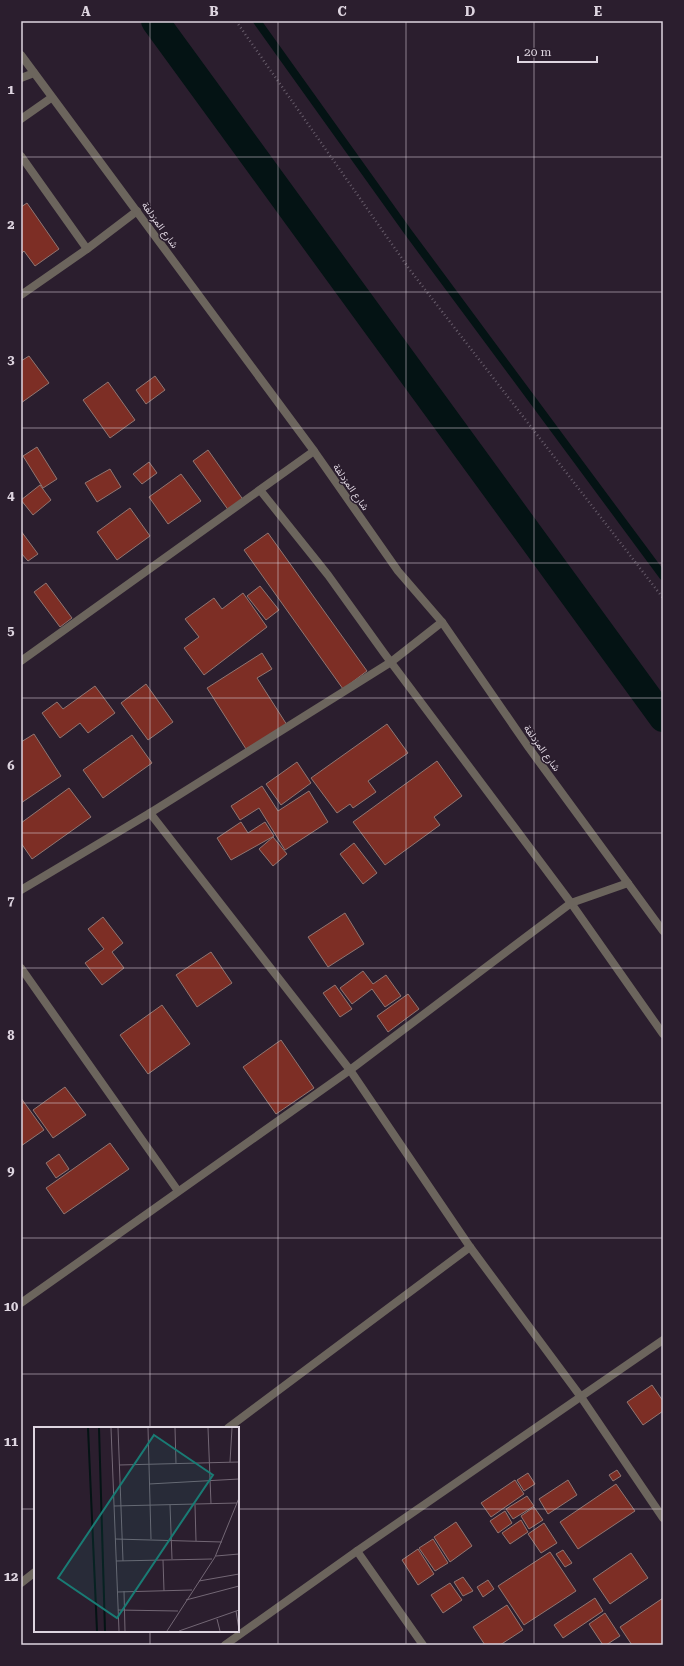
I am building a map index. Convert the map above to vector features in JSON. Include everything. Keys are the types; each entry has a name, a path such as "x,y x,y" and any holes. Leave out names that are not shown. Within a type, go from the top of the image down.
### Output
{"street":[{"name":"شارع المزدلفة","path":"21,55 51,98 137,211 314,451 398,571 442,622 529,748 663,931"},
{"path":"21,78 34,73"},
{"path":"21,119 51,98"},
{"path":"21,156 87,249"},
{"path":"21,295 87,249 137,211"},
{"path":"21,661 314,451"},
{"path":"260,490 328,575 571,903 663,1034"},
{"path":"21,890 150,813 391,662 442,622"},
{"path":"150,813 350,1070 470,1247 581,1397 663,1518"},
{"path":"21,1303 350,1070 571,903 628,883"},
{"path":"21,968 178,1191"},
{"path":"229,1427 470,1247"},
{"path":"225,1645 357,1551 663,1340"},
{"path":"357,1551 423,1645"},
{"path":"21,1583 34,1573"}],"path":[{"path":"236,21 410,270 663,598"}],"building":[{"path":"27,203 59,249 35,266 24,251 21,254 21,207"},
{"path":"29,356 49,383 21,403 21,361"},
{"path":"155,376 165,390 146,404 136,390"},
{"path":"108,382 135,420 110,438 83,400"},
{"path":"37,447 57,479 43,488 23,456"},
{"path":"208,450 244,501 229,511 193,461"},
{"path":"149,462 157,473 142,484 133,474"},
{"path":"110,469 121,487 97,502 85,483"},
{"path":"181,474 201,501 168,524 149,497"},
{"path":"40,485 51,500 33,515 21,500"},
{"path":"130,508 150,536 117,560 97,532"},
{"path":"21,531 38,554 28,561 21,553"},
{"path":"268,533 367,671 343,689 244,550"},
{"path":"46,583 72,618 60,627 34,592"},
{"path":"260,586 279,610 266,620 247,596"},
{"path":"243,593 267,627 204,675 184,648 199,637 185,619 214,598 222,609"},
{"path":"262,653 272,669 257,678 287,725 246,749 207,688"},
{"path":"146,684 173,722 148,740 121,703"},
{"path":"95,686 115,713 88,733 80,723 60,738 42,713 57,702 63,709"},
{"path":"387,724 408,753 368,781 376,792 353,808 350,804 337,813 311,778"},
{"path":"34,734 61,776 21,803 21,742"},
{"path":"132,735 152,763 103,798 83,770"},
{"path":"437,761 462,796 434,817 440,825 385,865 353,822"},
{"path":"297,762 311,783 281,805 266,784"},
{"path":"262,786 278,811 309,791 328,822 285,850 259,808 240,820 231,806"},
{"path":"69,788 91,817 32,859 21,843 21,823"},
{"path":"241,822 248,833 265,822 274,836 231,860 217,838"},
{"path":"273,837 287,854 273,866 259,849"},
{"path":"354,843 377,873 363,884 340,854"},
{"path":"345,913 364,944 328,967 308,937"},
{"path":"103,917 123,943 112,952 124,968 102,985 85,963 104,949 88,929"},
{"path":"211,952 232,983 197,1007 176,975"},
{"path":"363,971 373,984 386,975 401,996 385,1007 372,989 352,1004 340,988"},
{"path":"335,985 352,1009 340,1017 323,993"},
{"path":"408,994 419,1009 388,1032 377,1016"},
{"path":"162,1005 190,1044 148,1074 120,1035"},
{"path":"281,1040 314,1088 276,1114 243,1067"},
{"path":"65,1087 86,1115 53,1138 33,1110"},
{"path":"21,1098 44,1130 21,1146"},
{"path":"110,1143 129,1169 64,1214 46,1188"},
{"path":"59,1154 69,1169 56,1178 46,1163"},
{"path":"652,1385 663,1401 663,1411 643,1425 627,1402"},
{"path":"617,1470 621,1476 613,1481 609,1475"},
{"path":"528,1473 535,1484 524,1491 517,1480"},
{"path":"515,1480 524,1494 491,1517 481,1503"},
{"path":"568,1480 577,1495 548,1514 539,1499"},
{"path":"616,1484 635,1511 578,1549 560,1522"},
{"path":"527,1496 534,1506 513,1519 506,1509"},
{"path":"534,1507 543,1520 529,1529 521,1516"},
{"path":"505,1511 512,1523 498,1533 490,1521"},
{"path":"521,1520 528,1532 510,1544 502,1533"},
{"path":"456,1522 472,1546 450,1562 434,1537"},
{"path":"544,1523 557,1543 541,1553 528,1534"},
{"path":"433,1539 448,1563 435,1571 419,1548"},
{"path":"418,1549 434,1574 418,1585 402,1560"},
{"path":"563,1550 572,1563 565,1567 556,1554"},
{"path":"550,1552 576,1591 524,1625 498,1586"},
{"path":"631,1553 648,1578 610,1604 593,1579"},
{"path":"463,1577 473,1591 463,1596 454,1582"},
{"path":"488,1580 494,1589 483,1597 477,1587"},
{"path":"450,1583 462,1600 443,1613 431,1595"},
{"path":"595,1598 603,1611 563,1638 554,1625"},
{"path":"663,1598 663,1645 632,1645 620,1627"},
{"path":"507,1605 523,1630 500,1645 485,1645 473,1627"},
{"path":"605,1613 620,1636 606,1645 603,1645 589,1624"}],"waterway":[{"path":"155,21 663,718"},
{"path":"257,21 408,232 663,576"}]}
